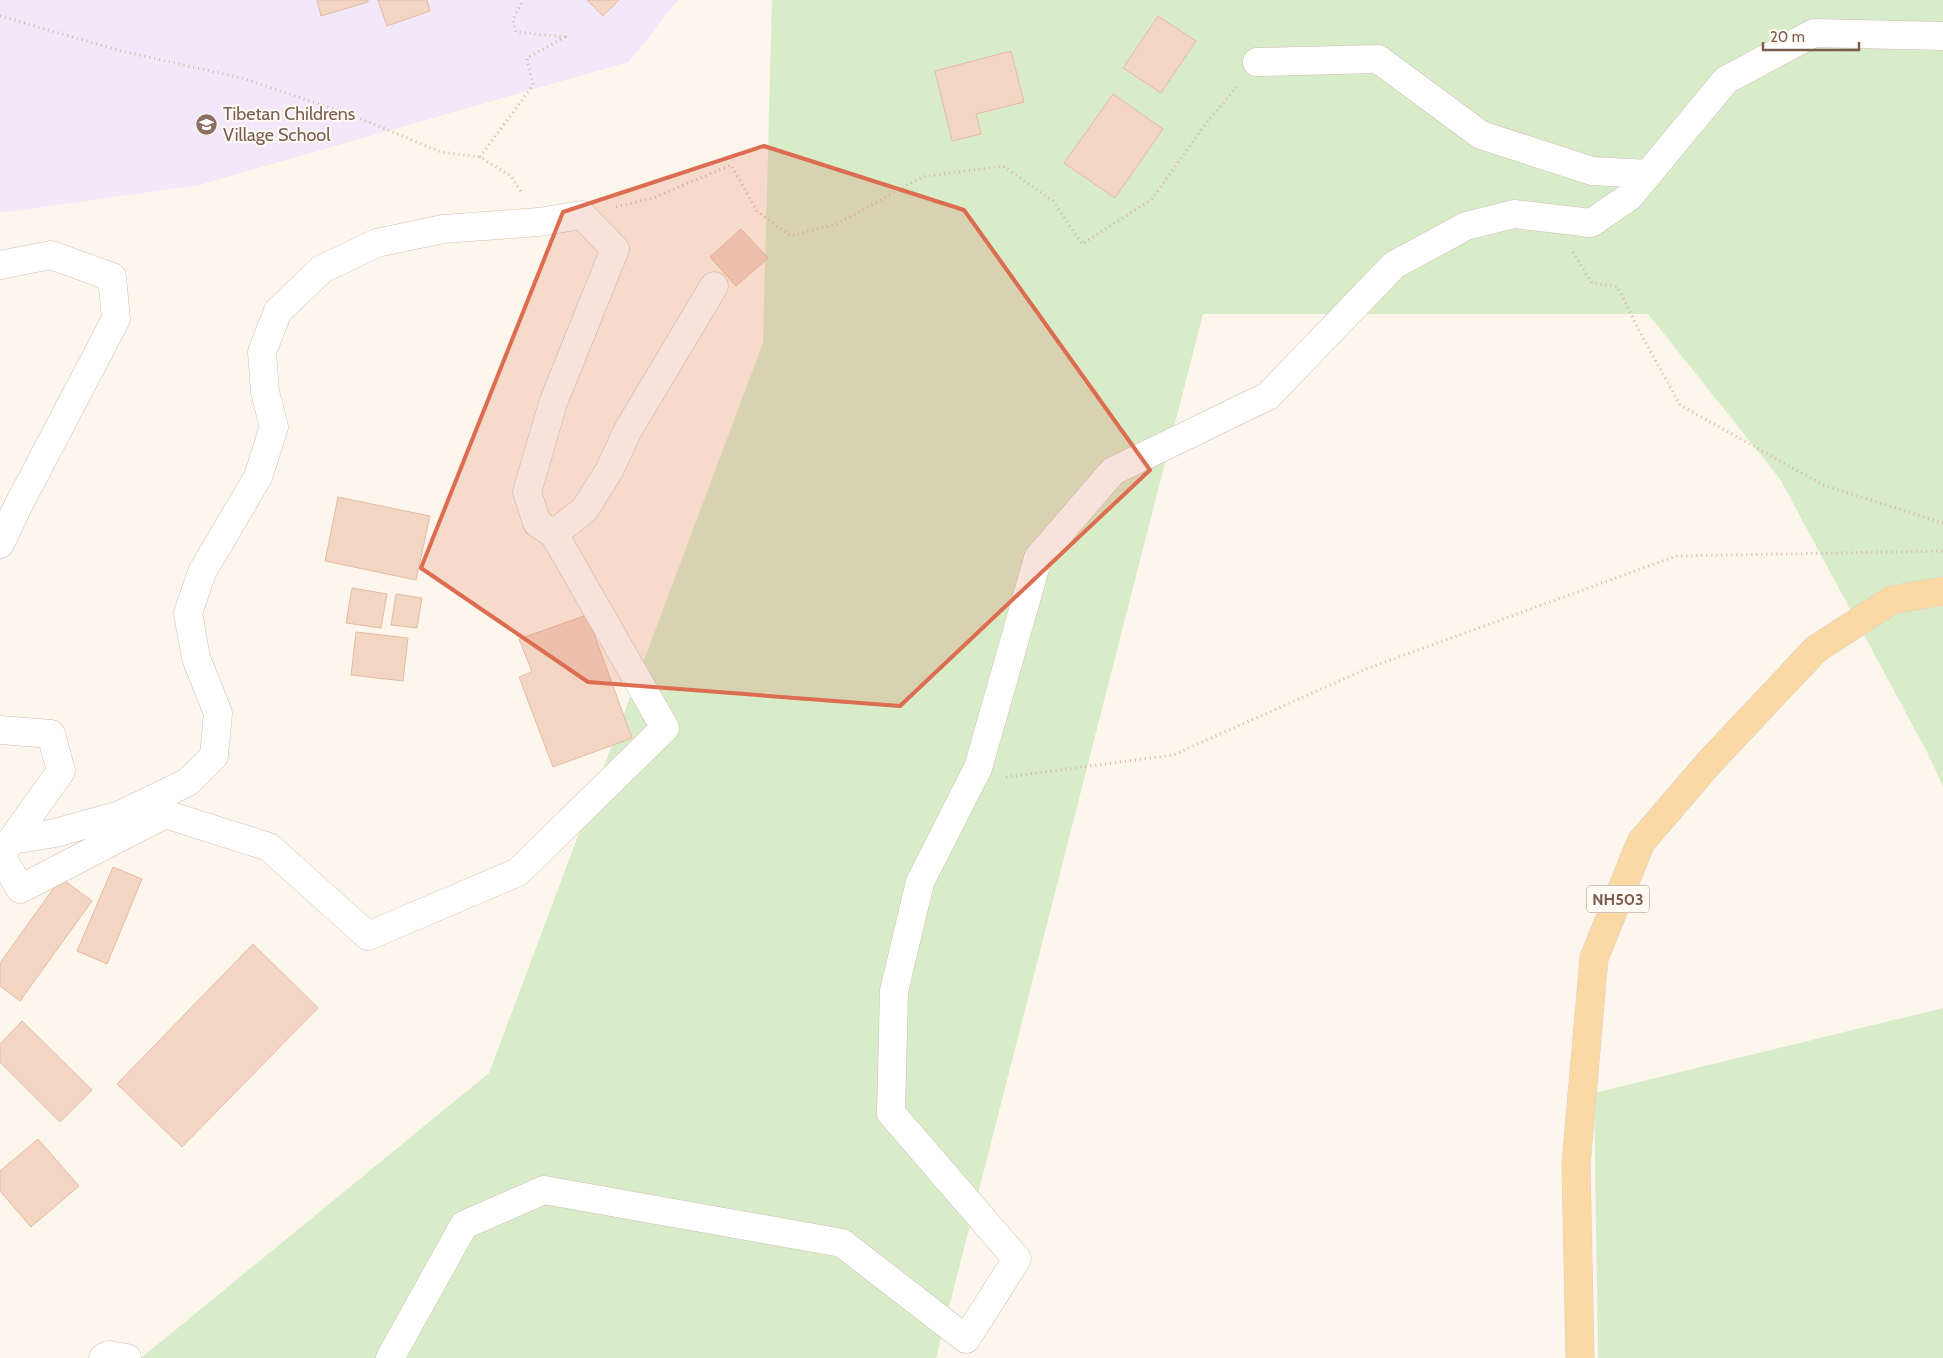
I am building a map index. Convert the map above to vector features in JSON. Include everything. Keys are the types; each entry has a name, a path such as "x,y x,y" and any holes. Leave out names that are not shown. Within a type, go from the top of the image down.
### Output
{"main road":[{"name":"NH503","path":"1580,1358 1576,1164 1594,958 1641,842 1707,765 1816,649 1892,600 1943,591"}],"street":[{"path":"390,1358 464,1225 544,1190 842,1243 966,1339 1017,1259 891,1114 894,991 920,882 978,768 1038,558 1113,471 1268,396 1394,265 1466,226 1514,214 1591,223 1628,197 1726,80 1814,33 1943,36"},
{"path":"1257,62 1378,59 1481,136 1592,171 1648,174"},
{"path":"0,730 52,734 61,771 1,855 20,889 165,814 269,847 368,936 518,872 665,728 554,534 537,523 527,492 553,403 615,249 582,215 539,222 443,229 376,243 322,269 278,311 262,352 265,392 274,427 258,477 202,572 188,613 196,658 218,713 214,756 188,782 120,815 55,833 12,840"},
{"path":"0,265 52,255 112,277 116,320 0,544"},
{"path":"554,534 585,509 609,471 628,430 714,286"},
{"path":"103,1358 109,1355 127,1358"}],"path":[{"path":"480,158 533,85 526,58 565,37 516,32 513,18 523,0"},
{"path":"0,16 121,51 242,78 354,116 441,152 480,158 511,176 539,222"},
{"path":"582,215 653,198 731,165 757,211 790,236 837,224 922,177 1002,166 1053,202 1082,244 1152,199 1204,126 1257,62"},
{"path":"1591,223 1572,250 1592,283 1618,287 1636,325 1680,405 1823,485 1943,523"},
{"path":"978,768 989,779 1173,755 1366,669 1676,556 1943,552"}],"highlighted area":[{"path":"764,146 964,210 1150,470 900,706 588,682 421,568 563,212"}],"shaded area":[{"name":"Tibetan Childrens Village School","path":"0,0 678,0 629,62 199,185 0,213"}],"green space":[{"path":"772,0 1943,0 1943,786 1927,752 1780,479 1648,314 1203,314 936,1358 141,1358 489,1073 763,343"},
{"path":"1943,1008 1943,1358 1598,1358 1594,1093"}],"building":[{"path":"317,0 368,0 368,2 321,16"},
{"path":"378,0 427,0 430,11 387,26"},
{"path":"587,0 619,0 603,16"},
{"path":"1158,16 1196,41 1161,93 1123,68"},
{"path":"1011,51 1024,102 976,114 981,134 952,141 935,71"},
{"path":"1113,94 1163,129 1115,198 1064,163"},
{"path":"741,229 768,258 736,286 710,257"},
{"path":"338,497 430,516 416,580 325,561"},
{"path":"352,588 387,594 381,628 346,623"},
{"path":"396,594 422,598 417,628 391,625"},
{"path":"587,615 632,738 553,767 519,677 532,672 519,639"},
{"path":"356,632 408,638 403,681 351,675"},
{"path":"113,867 142,879 107,964 77,951"},
{"path":"61,878 92,901 20,1001 0,986 0,963"},
{"path":"253,944 318,1008 182,1147 117,1084"},
{"path":"22,1021 92,1090 60,1122 0,1062 0,1044"},
{"path":"38,1139 79,1186 31,1227 0,1191 0,1171"}],"place":[{"name":"Tibetan Childrens Village School","path":"207,124"}]}
